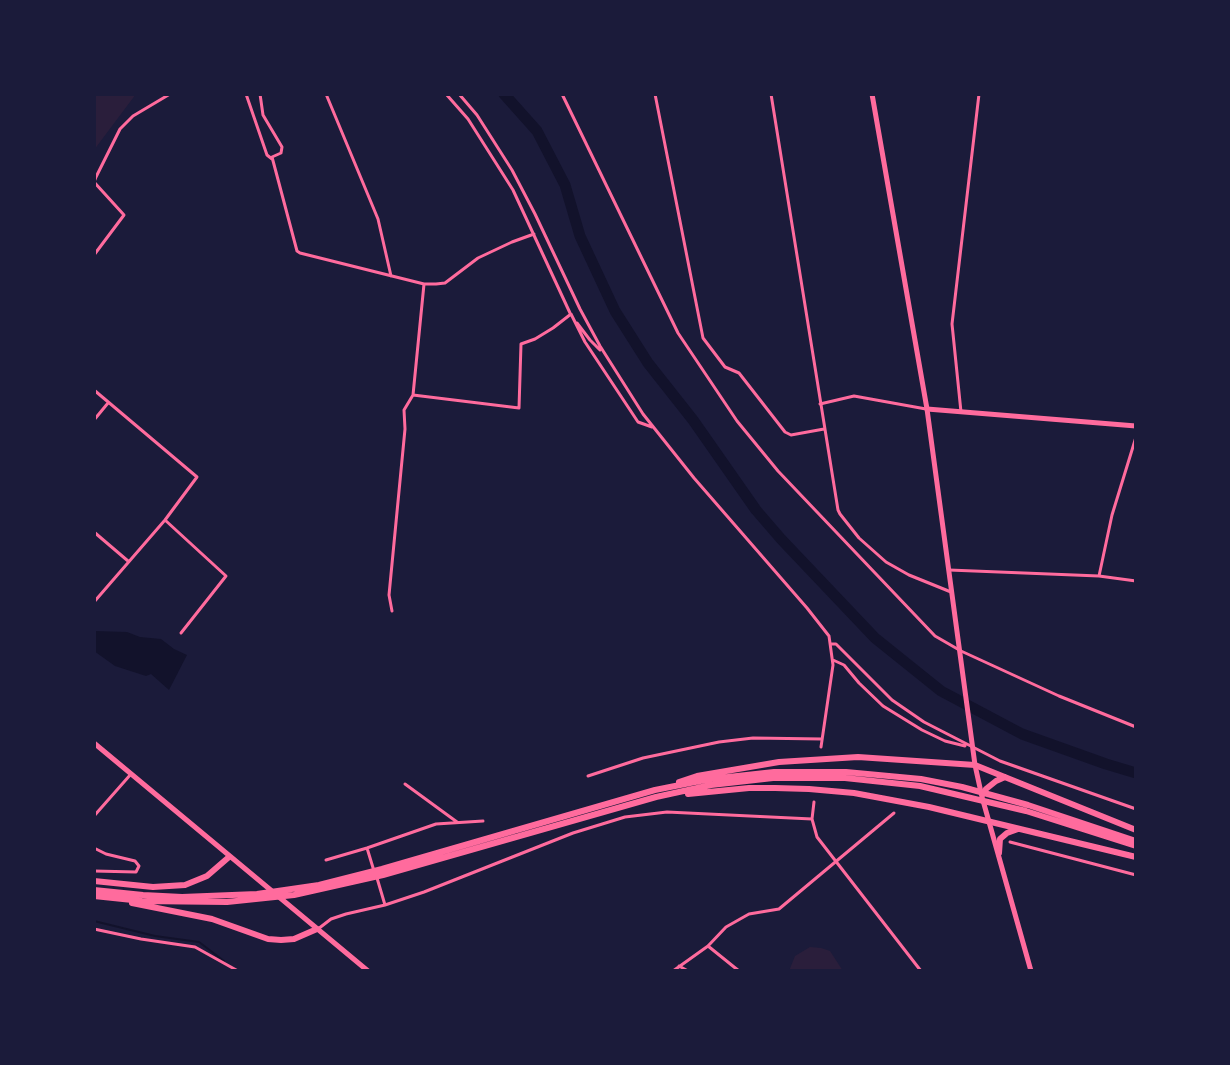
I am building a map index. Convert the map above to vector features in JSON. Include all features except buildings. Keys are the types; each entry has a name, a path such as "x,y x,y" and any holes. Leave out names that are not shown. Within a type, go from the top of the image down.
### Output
{"highway":[{"path":"94,894 142,901 227,902 307,893 383,875 656,794 697,776 779,762 858,757 975,765 1136,830"},
{"path":"656,794 739,781 808,777 882,781 962,791 1136,844"},
{"path":"982,797 986,789 1006,777"},
{"path":"656,794 749,788 809,789 892,799 1136,857"},
{"path":"999,853 1000,839 1018,829"},
{"path":"94,881 153,887 185,885 207,876 229,857"},
{"path":"94,894 212,919 268,939 294,939 317,929"}],"main road":[{"path":"872,94 927,409 975,765 1031,971"},
{"path":"927,409 1136,426"},
{"path":"94,743 368,971"}],"street":[{"path":"94,255 124,215 94,182 96,177 120,129 133,116 170,94"},
{"path":"246,94 267,155 272,159 297,251 424,284 445,283 478,258 534,234"},
{"path":"260,94 263,115 282,147 281,153 272,159"},
{"path":"326,94 378,219 391,276"},
{"path":"446,94 468,119 513,190 585,342 638,422 653,428"},
{"path":"459,94 477,115 512,170 580,309 624,386 653,428 829,636 833,660 821,747"},
{"path":"562,94 678,333 737,421 778,471 935,636 961,654 1136,727"},
{"path":"655,94 703,338 725,367 739,373 785,432 791,435 824,429"},
{"path":"771,94 838,510 851,529 886,562 952,592"},
{"path":"961,412 952,324 979,94"},
{"path":"392,611 389,595 405,429 404,410 413,395 424,284"},
{"path":"571,314 590,340 604,352"},
{"path":"413,395 519,408 521,344 544,333 571,314"},
{"path":"94,390 197,477 165,520 94,602"},
{"path":"820,404 854,396 927,409"},
{"path":"94,420 108,403"},
{"path":"1099,576 1112,515 1136,437"},
{"path":"165,520 226,576 181,633"},
{"path":"94,532 128,561"},
{"path":"949,570 1099,576 1136,581"},
{"path":"831,644 836,644 892,700 924,722 1000,761 1136,809"},
{"path":"833,660 844,665 883,706 945,741 973,748"},
{"path":"588,776 643,758 719,742 753,738 822,739"},
{"path":"94,816 131,774"},
{"path":"405,784 458,823"},
{"path":"814,802 812,819 817,837 921,971"},
{"path":"317,929 331,919 438,887 573,833 625,817 667,812 812,819"},
{"path":"673,971 708,946 726,927 749,914 779,909 894,813"},
{"path":"326,860 368,851 436,824 483,821"},
{"path":"1010,842 1136,875"},
{"path":"94,848 135,861 139,866 136,872 94,871"},
{"path":"368,851 385,905"},
{"path":"94,929 195,947 238,971"},
{"path":"708,946 739,971"},
{"path":"679,966 688,971"}],"shaded area":[{"path":"94,94 136,94 94,150"},
{"path":"94,631 127,632 161,639 187,655 169,690 151,674 146,676 115,666 94,651"},
{"path":"810,947 830,951 843,971 789,971 795,956"}],"waterway":[{"path":"504,94 537,131 565,185 580,236 615,311 648,363 693,420 756,510 781,539 875,638 941,691 1022,734 1136,773"},
{"path":"94,921 155,936 199,942 224,961"}]}
